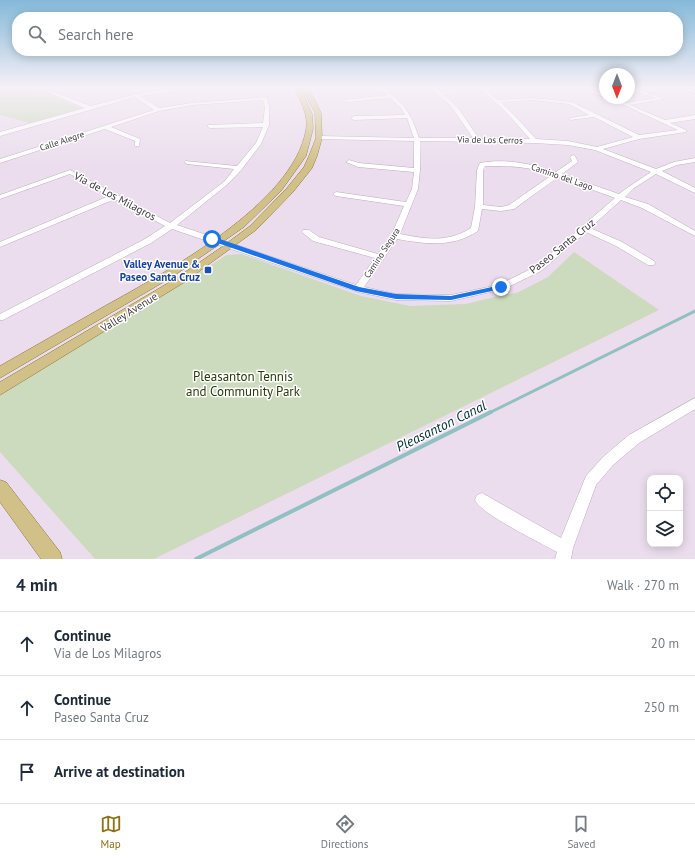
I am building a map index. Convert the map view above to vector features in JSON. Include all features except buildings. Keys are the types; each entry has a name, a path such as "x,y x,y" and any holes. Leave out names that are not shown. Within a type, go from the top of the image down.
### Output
{"main road":[{"name":"Valley Avenue","path":"0,389 179,281 225,243 278,188 296,166 302,156 310,129 309,113"},
{"name":"Valley Avenue","path":"0,373 168,275 253,228 290,190 308,168 314,156 319,138 318,113"},
{"path":"0,488 52,559"}],"street":[{"path":"0,134 72,113"},
{"name":"Calle Alegre","path":"0,161 149,113"},
{"name":"Calle Alegre","path":"266,125 267,113"},
{"name":"Camino Segura","path":"358,289 395,236 415,189 417,170 417,139 407,113"},
{"path":"461,113 477,140"},
{"path":"510,113 534,141"},
{"path":"592,113 638,137"},
{"path":"597,149 638,137 684,131 646,113"},
{"path":"572,118 596,115"},
{"path":"354,118 409,116"},
{"path":"665,122 695,117"},
{"path":"3,317 148,241 171,226 227,182 259,143 266,125 210,126"},
{"path":"23,127 32,132"},
{"path":"106,127 138,140 137,145"},
{"name":"Via de Los Cerros","path":"319,138 534,141 568,143 597,149 678,181 695,191"},
{"path":"479,207 501,209 511,208 575,162 573,158"},
{"name":"Paseo Santa Cruz","path":"225,243 358,289 396,296 451,298 501,287 538,269 632,187 655,172 676,163 695,160"},
{"path":"187,162 240,168"},
{"path":"349,162 358,165 417,170"},
{"name":"Camino del Lago","path":"395,236 431,242 457,240 468,235 475,229 479,207 479,176 482,164 527,165 557,174 645,206 695,234"},
{"name":"Via de Los Milagros","path":"0,197 70,172 171,226 225,243"},
{"path":"336,194 409,205"},
{"path":"0,245 115,196"},
{"path":"584,228 619,244 651,263"},
{"path":"306,232 316,239 380,257"},
{"path":"482,500 564,553 591,481 608,461 634,439 695,403"}],"green space":[{"path":"0,113 64,113 29,123 0,115"},
{"name":"Pleasanton Tennis and Community Park","path":"574,252 659,310 154,559 95,559 0,452 0,394 227,255 241,254 361,296 410,306 466,304 517,293 548,277"}],"waterway":[{"name":"Pleasanton Canal","path":"489,413 695,311"},
{"name":"Pleasanton Canal","path":"196,559 491,412"}],"place":[{"name":"Valley Avenue & Paseo Santa Cruz","path":"208,270"}],"route":[{"path":"212,239 358,289 396,296 415,298 451,298 501,287"}]}
